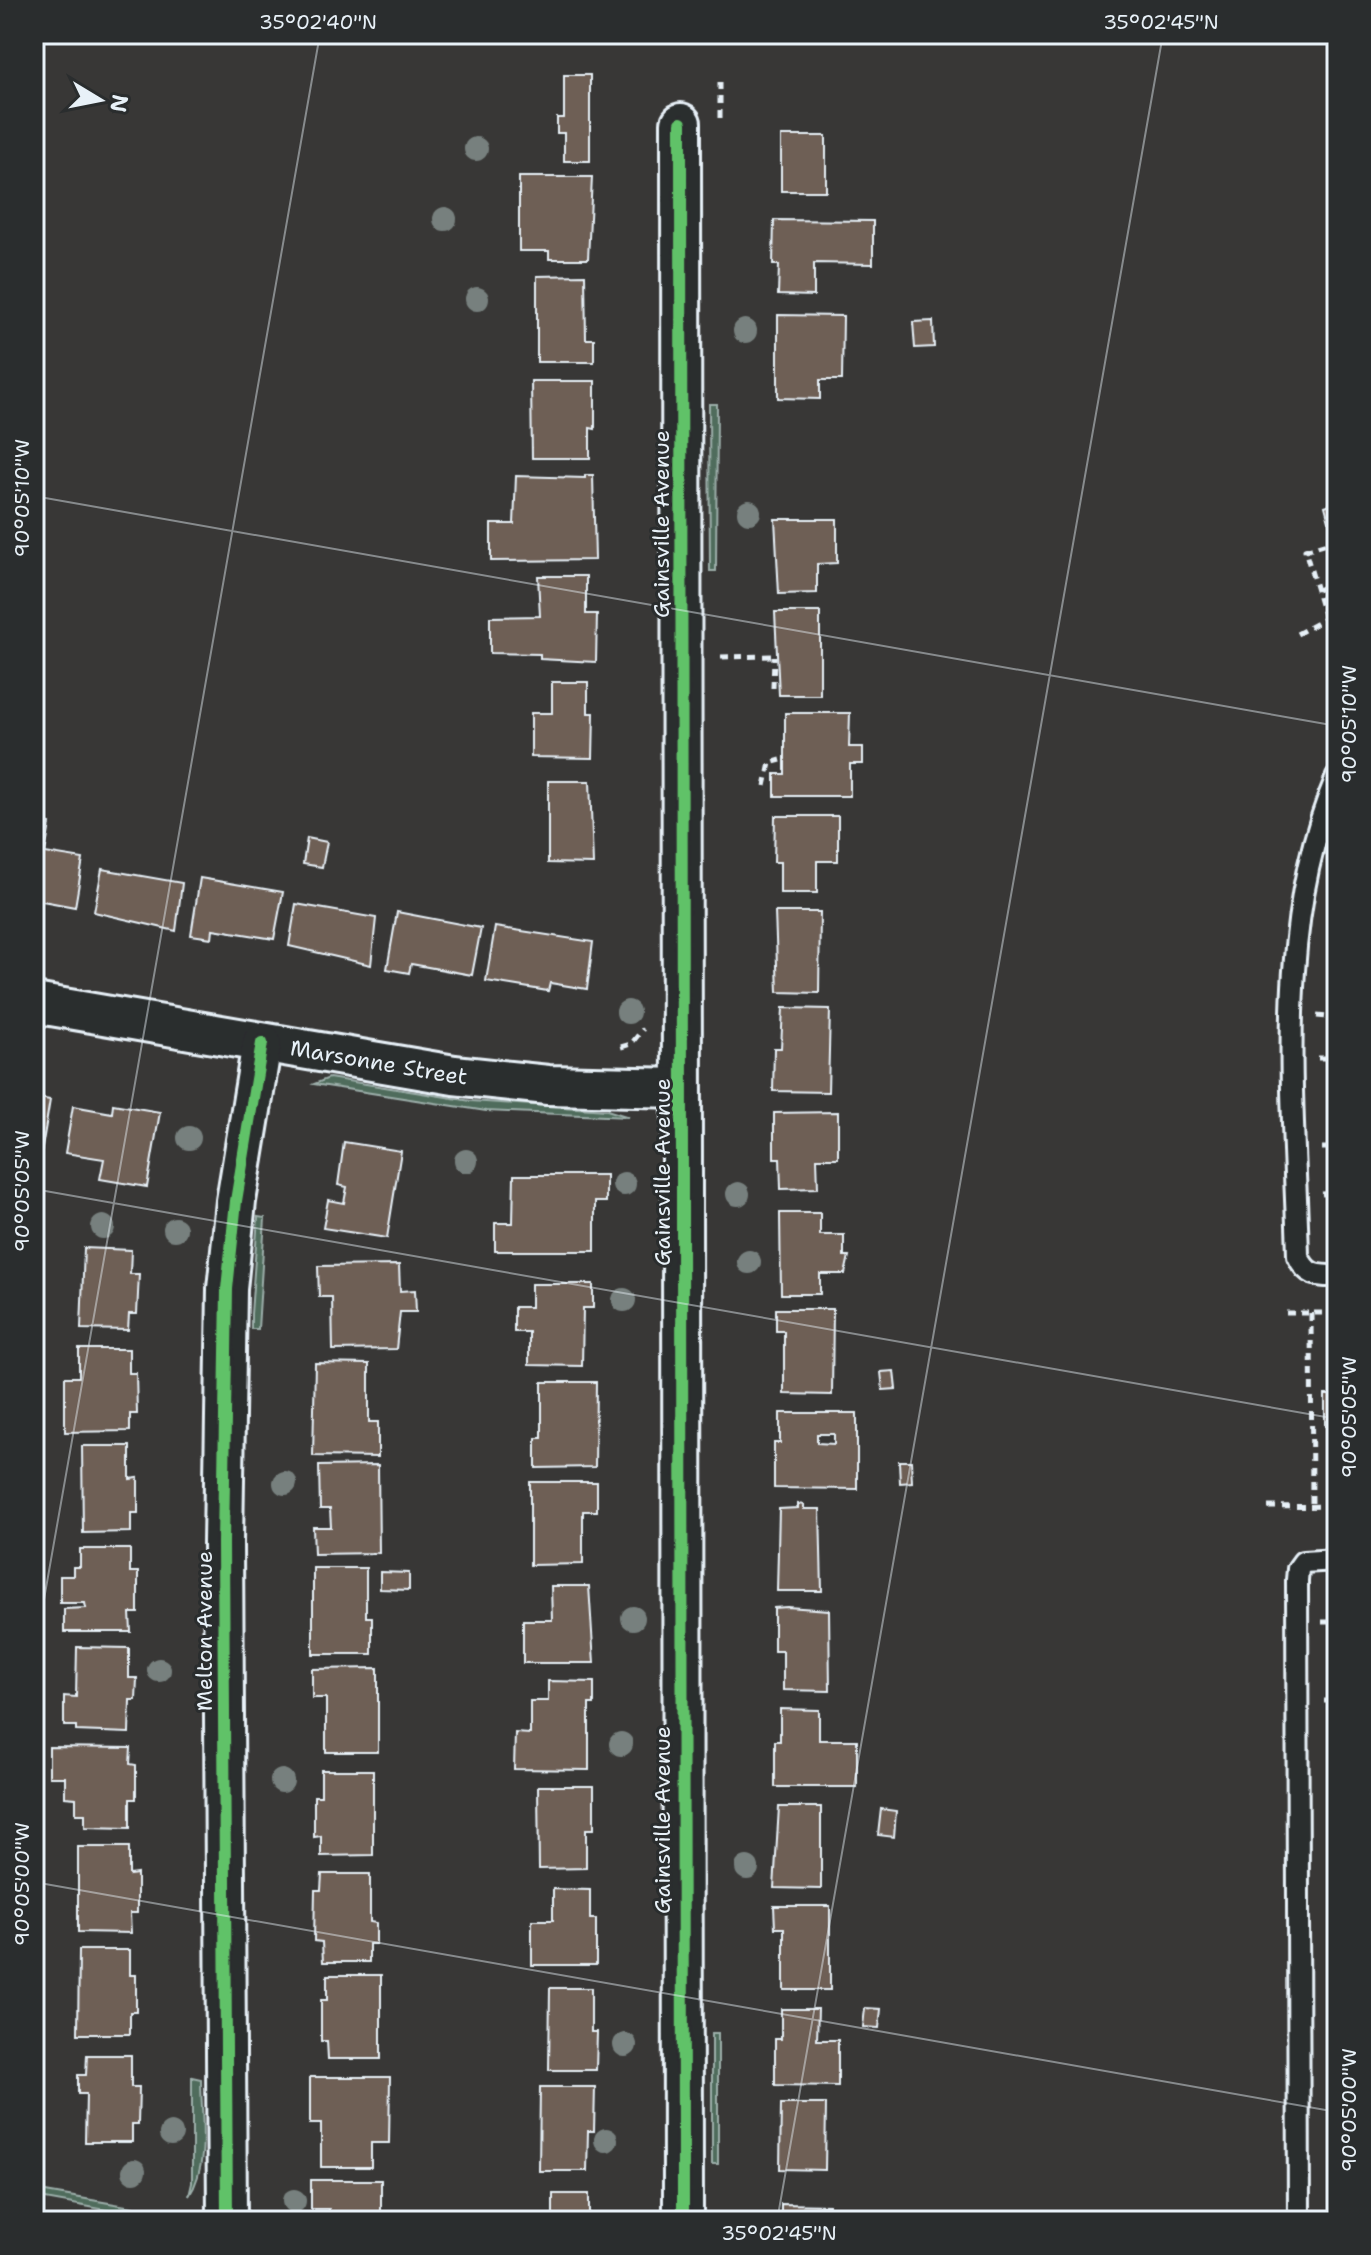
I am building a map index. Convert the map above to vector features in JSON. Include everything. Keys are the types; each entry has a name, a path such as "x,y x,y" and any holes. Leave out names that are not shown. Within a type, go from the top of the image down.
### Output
{"street":[{"name":"Gainsville Avenue","path":"681,123 683,2221"},
{"name":"Marsonne Street","path":"34,1003 262,1043 523,1083 681,1088"},
{"name":"Melton Avenue","path":"227,2221 223,1534 227,1289 235,1214 262,1043"}],"lane":[{"path":"1337,777 1317,831 1300,911 1295,952 1294,1057 1298,1256 1305,1271 1316,1276 1337,1276"},
{"path":"1299,2221 1297,1580 1298,1569 1303,1562 1337,1560"}],"path":[{"path":"1325,618 1305,550 1336,540"},
{"path":"1317,590 1337,583"},
{"path":"1297,634 1333,614"},
{"path":"721,657 775,656 773,688"},
{"path":"765,786 770,763 781,760"},
{"path":"612,1048 631,1044 645,1022"},
{"path":"1286,1313 1337,1313"},
{"path":"1311,1313 1312,1506"},
{"path":"1313,1413 1323,1413"},
{"path":"1268,1507 1337,1506"}],"green space":[{"path":"709,404 717,404 716,571 710,571"},
{"path":"329,1078 471,1101 607,1110 629,1117 486,1111 314,1084"},
{"path":"258,1217 265,1218 258,1329 251,1329 251,1314"},
{"path":"712,2033 718,2033 718,2164 712,2164"},
{"path":"192,2077 201,2079 203,2140 200,2170 189,2196 192,2183"},
{"path":"34,2190 161,2212 134,2215 34,2197"}],"building":[{"path":"564,75 590,75 590,161 564,161 564,133 557,133 557,118 564,118"},
{"path":"781,136 826,136 826,191 781,191"},
{"path":"519,177 592,177 588,259 549,259 549,251 519,251"},
{"path":"774,220 873,221 873,264 814,263 814,296 778,295 779,265 773,265"},
{"path":"585,275 586,339 594,339 594,362 537,362 537,276"},
{"path":"778,315 843,316 842,380 820,380 820,399 778,398"},
{"path":"933,321 934,347 915,348 913,322"},
{"path":"531,381 595,381 595,429 590,428 590,458 532,458"},
{"path":"585,475 593,475 595,560 491,561 491,524 514,524 516,476 585,478"},
{"path":"1337,502 1337,532 1332,532 1325,506"},
{"path":"775,519 837,519 837,563 817,564 817,593 779,594"},
{"path":"538,576 586,576 586,614 597,614 596,662 540,659 540,654 490,653 490,617 540,616"},
{"path":"775,612 820,612 820,695 779,695"},
{"path":"552,682 588,682 588,713 594,713 593,758 531,757 531,713 552,713"},
{"path":"785,713 850,713 849,747 863,747 863,764 850,764 850,796 775,796 775,774 785,774"},
{"path":"548,781 590,781 593,864 548,863"},
{"path":"775,816 838,816 838,861 817,861 817,893 780,893 780,862 774,862"},
{"path":"34,821 50,824 45,853 83,859 75,907 37,900 34,908"},
{"path":"307,838 327,842 322,867 303,864"},
{"path":"102,869 182,883 176,931 94,912"},
{"path":"200,878 283,892 274,939 213,929 212,938 191,935"},
{"path":"296,904 376,918 371,965 289,946"},
{"path":"397,912 481,928 472,975 411,964 409,973 387,969"},
{"path":"775,912 820,912 819,993 778,992"},
{"path":"495,927 593,942 587,989 550,983 548,991 486,981"},
{"path":"783,1008 830,1009 828,1092 773,1091 774,1048 781,1048"},
{"path":"34,1097 50,1100 40,1160 34,1159"},
{"path":"113,1104 160,1112 147,1187 100,1179 104,1159 65,1153 73,1106 112,1113"},
{"path":"838,1112 838,1158 817,1158 818,1188 781,1189 780,1158 774,1158 774,1113"},
{"path":"344,1142 401,1151 387,1238 323,1228 328,1200 344,1203 347,1187 338,1185"},
{"path":"514,1175 606,1175 606,1202 595,1202 595,1251 495,1251 495,1223 513,1223"},
{"path":"780,1213 820,1213 820,1235 844,1235 844,1256 849,1256 845,1274 820,1274 820,1294 781,1294"},
{"path":"84,1248 131,1250 130,1274 139,1274 137,1314 129,1314 128,1330 81,1329"},
{"path":"399,1265 400,1291 415,1290 416,1312 400,1312 396,1349 333,1350 332,1297 319,1297 318,1266"},
{"path":"531,1284 593,1284 593,1308 583,1308 582,1366 529,1365 529,1332 514,1332 514,1307 531,1307"},
{"path":"776,1309 833,1309 832,1395 784,1394 784,1331 776,1331"},
{"path":"79,1349 129,1349 129,1373 136,1373 137,1414 130,1414 130,1431 65,1432 65,1377 79,1377"},
{"path":"315,1363 369,1364 369,1422 378,1422 378,1457 313,1456"},
{"path":"894,1371 896,1389 883,1390 881,1372"},
{"path":"542,1382 596,1382 595,1467 536,1468 536,1438 542,1438"},
{"path":"1325,1395 1337,1395 1337,1426 1325,1426"},
{"path":"780,1413 857,1413 857,1489 774,1488 774,1443 780,1443","holes":["817,1434 834,1434 834,1444 817,1443"]},
{"path":"82,1446 130,1446 130,1479 138,1478 138,1513 131,1513 131,1532 83,1533"},
{"path":"899,1461 911,1461 912,1482 900,1483"},
{"path":"378,1465 379,1553 314,1554 313,1527 331,1527 330,1509 320,1509 319,1466"},
{"path":"530,1482 597,1482 597,1511 583,1511 583,1564 530,1565"},
{"path":"798,1504 804,1505 804,1509 820,1509 822,1591 777,1591 779,1509 798,1508"},
{"path":"80,1549 130,1549 130,1572 138,1572 138,1613 130,1613 131,1632 64,1632 64,1609 86,1608 85,1603 60,1603 60,1576 73,1576 73,1567 80,1567"},
{"path":"313,1568 366,1568 366,1617 372,1617 372,1654 313,1654"},
{"path":"380,1572 409,1573 409,1590 380,1589"},
{"path":"551,1586 589,1586 594,1663 523,1663 523,1620 552,1620"},
{"path":"774,1608 829,1610 830,1691 783,1690 783,1651 774,1651"},
{"path":"77,1647 129,1648 129,1678 137,1678 136,1700 130,1700 129,1733 76,1731 76,1726 64,1726 64,1696 76,1697"},
{"path":"378,1668 378,1752 326,1752 326,1698 312,1698 312,1669"},
{"path":"548,1681 594,1682 594,1704 589,1704 589,1770 514,1769 515,1733 530,1734 530,1701 548,1701"},
{"path":"780,1709 819,1710 819,1740 857,1740 857,1787 775,1787 775,1741 780,1741"},
{"path":"49,1747 131,1748 130,1764 136,1765 136,1799 130,1799 130,1828 85,1827 85,1814 76,1814 76,1798 65,1797 65,1777 49,1777"},
{"path":"321,1770 373,1770 373,1855 321,1856 321,1836 314,1837 314,1796 321,1796"},
{"path":"538,1786 594,1786 594,1829 586,1829 586,1868 539,1869"},
{"path":"779,1807 821,1807 821,1889 774,1888"},
{"path":"881,1809 896,1811 894,1837 878,1835"},
{"path":"78,1847 129,1847 129,1875 137,1874 137,1913 130,1913 131,1933 78,1932"},
{"path":"322,1874 370,1874 370,1922 376,1923 376,1944 369,1944 369,1962 323,1962 322,1942 314,1941 315,1890 321,1890"},
{"path":"553,1889 590,1890 590,1919 596,1919 596,1965 532,1965 532,1920 553,1920"},
{"path":"774,1906 830,1906 830,1990 784,1990 784,1928 775,1928"},
{"path":"79,1950 130,1950 130,1975 136,1975 136,2012 130,2012 130,2034 78,2034"},
{"path":"327,1975 381,1975 381,2059 328,2059 327,2041 321,2041 321,2000 327,2000"},
{"path":"550,1988 591,1988 591,2032 597,2032 596,2070 549,2070"},
{"path":"865,2008 881,2009 879,2028 863,2027"},
{"path":"781,2009 818,2009 817,2040 838,2040 838,2086 775,2085 775,2039 781,2039"},
{"path":"87,2055 131,2055 131,2087 139,2087 138,2124 132,2124 132,2142 85,2142 86,2094 78,2094 78,2075 86,2075"},
{"path":"310,2077 390,2077 389,2143 371,2143 371,2167 321,2167 321,2124 310,2124"},
{"path":"540,2087 595,2087 594,2131 588,2131 587,2171 539,2171"},
{"path":"781,2104 826,2104 825,2170 780,2169"},
{"path":"311,2180 381,2180 381,2221 329,2221 329,2209 311,2209"},
{"path":"553,2194 589,2194 589,2221 553,2221"},
{"path":"781,2204 829,2205 829,2221 781,2221"}],"cycle path":[{"path":"681,123 683,2221"},
{"path":"227,2221 223,1543 227,1289 236,1201 262,1043"}]}
